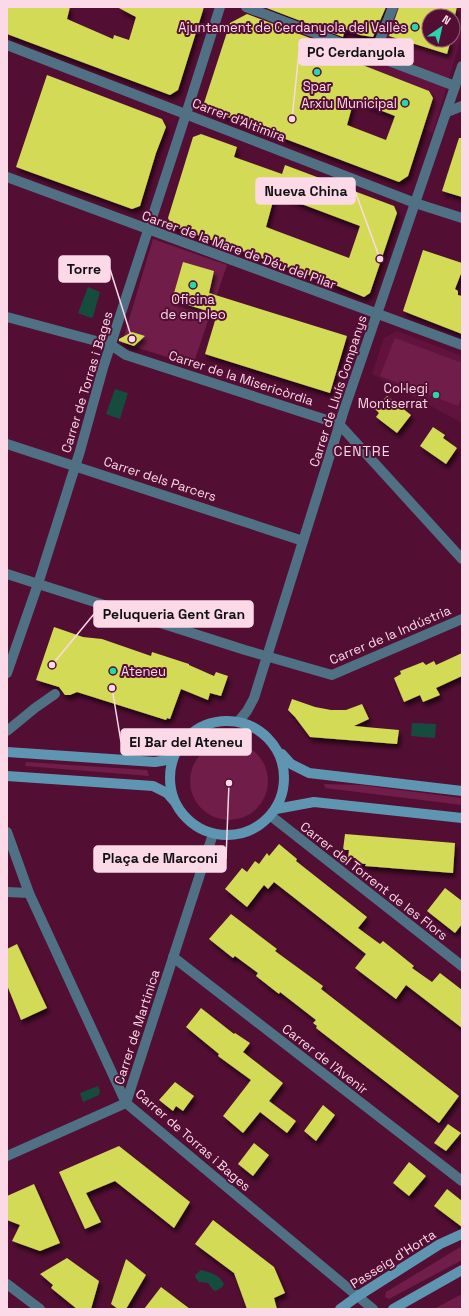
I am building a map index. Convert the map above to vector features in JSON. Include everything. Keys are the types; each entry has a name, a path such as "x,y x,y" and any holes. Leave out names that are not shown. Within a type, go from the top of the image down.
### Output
{"street":[{"name":"Carrer de Torras i Bages","path":"7,673 38,584 111,345 220,7"},
{"path":"246,7 455,86"},
{"path":"374,55 393,7"},
{"name":"Carrer d'Altimira","path":"7,45 415,203 462,218"},
{"name":"Carrer de Lluís Companys","path":"238,722 247,711 254,698 340,424 461,72"},
{"path":"447,112 462,106"},
{"name":"Carrer de la Mare de Déu del Pilar","path":"7,177 462,345"},
{"name":"Carrer de la Misericòrdia","path":"7,317 111,345 126,355 340,424"},
{"path":"340,424 462,559"},
{"name":"Carrer dels Parcers","path":"7,444 75,465 303,541"},
{"name":"Carrer de la Indústria","path":"7,574 267,657 332,675 462,619"},
{"path":"7,731 55,694"},
{"path":"7,752 155,762 167,760 188,736 203,726 220,721 238,722 258,730 266,736 291,764 309,773 462,791"},
{"path":"7,776 153,786 167,793 174,800 188,820 197,827 214,834 229,836 245,833 259,826 273,812 281,801 285,784 284,765 276,749"},
{"path":"174,800 170,784 171,767 177,750"},
{"path":"273,812 314,802 462,818"},
{"name":"Carrer del Torrent de les Flors","path":"273,812 462,966"},
{"name":"Carrer de Torras i Bages","path":"7,832 29,893 126,1103 373,1309"},
{"name":"Carrer de Martinica","path":"7,1156 126,1103 214,834"},
{"path":"7,892 29,893"},
{"name":"Carrer de l'Avenir","path":"173,957 462,1181"},
{"name":"Passeig d'Horta","path":"340,1309 440,1244 462,1234"},
{"path":"393,1309 462,1270"},
{"path":"7,1284 40,1309"}],"shaded area":[{"path":"388,7 462,7 461,37 461,8 421,8 421,48 458,48 433,133 380,108 370,66"},
{"path":"153,239 227,265 193,365 122,343"},
{"path":"88,287 100,292 93,317 91,318 78,313"},
{"name":"Col·legi Montserrat","path":"397,331 462,356 462,423 372,374 384,338"},
{"name":"Col·legi Montserrat","path":"395,338 462,363 462,396 458,406 380,376"},
{"path":"115,389 128,393 120,419 106,414"},
{"path":"412,723 436,724 435,738 411,736"},
{"path":"229,742 244,745 256,754 265,766 268,781 265,796 256,808 244,817 229,820 214,817 202,808 193,796 190,781 193,766 202,754 214,745"},
{"path":"26,762 147,770 149,776 25,766"},
{"path":"324,784 361,785 462,798 462,805 325,788"},
{"path":"98,1086 100,1091 99,1095 83,1102 80,1093"},
{"path":"462,1246 462,1260 389,1299 385,1297 386,1292"},
{"path":"201,1270 214,1274 220,1278 224,1284 222,1287 216,1291 213,1290 208,1283 199,1282 195,1277"},
{"path":"462,1294 462,1309 434,1309"}],"building":[{"path":"7,7 70,7 67,19 113,39 114,35 129,40 136,17 117,7 204,7 178,90 170,95 7,34"},
{"path":"264,7 386,7 373,37 360,35 345,29 343,37"},
{"path":"399,7 457,7 421,8 421,46 389,36"},
{"path":"247,14 339,49 337,55 429,91 433,98 408,176 399,182 209,110 204,103 230,23","holes":["354,100 395,116 386,140 347,125"]},
{"path":"428,48 449,48 447,54"},
{"path":"47,75 162,119 166,127 156,153 140,206 132,209 16,167"},
{"path":"201,134 237,147 234,157 282,174 285,165 394,206 397,213 370,293 364,297 323,280 172,226 168,218 193,137","holes":["275,194 360,226 349,258 266,227"]},
{"path":"459,138 462,138 462,197 442,191"},
{"path":"423,250 462,263 462,271 455,289 458,291 458,295 462,296 462,334 403,311"},
{"path":"183,262 214,271 209,293 347,336 330,393 205,354 217,314 172,300"},
{"path":"132,332 145,336 134,346 119,341 119,339"},
{"path":"387,396 411,415 397,433 376,417 379,413 375,409"},
{"path":"433,427 445,435 443,438 457,448 446,464 420,446"},
{"name":"Ateneu","path":"54,627 83,637 102,639 151,656 152,652 189,664 214,676 216,672 228,676 221,696 210,693 208,700 181,689 170,719 167,718 166,720 77,692 70,695 65,695 59,687 36,680"},
{"path":"462,653 462,676 436,688 440,695 423,702 420,695 404,702 394,678 401,674 400,671 423,662 426,665 434,661 436,665"},
{"path":"292,699 315,707 331,710 346,710 362,704 369,719 354,726 399,730 397,744 310,737 288,710"},
{"path":"345,834 455,843 453,873 365,866 366,864 355,863 356,858 348,858 349,850 343,850"},
{"path":"279,844 297,859 296,861 367,917 358,928 380,944 383,941 414,966 412,968 432,982 440,973 462,990 462,1028 406,985 396,999 355,968 366,954 274,882 268,889 264,885 247,907 225,889 242,868 247,872 255,861 259,864 267,853 269,856"},
{"path":"445,888 462,901 462,924 455,933 427,911"},
{"path":"231,914 277,949 275,951 323,986 321,989 459,1096 439,1123 316,1028 317,1026 313,1023 316,1020 280,992 279,994 256,976 258,973 235,956 233,958 209,939"},
{"path":"17,944 47,1008 21,1020 7,985 7,949"},
{"path":"201,1008 234,1034 235,1033 250,1043 243,1052 283,1083 269,1101 296,1121 287,1133 260,1112 243,1133 223,1116 251,1080 218,1056 219,1054 186,1027"},
{"path":"175,1082 194,1096 183,1111 176,1106 173,1111 159,1100"},
{"path":"323,1105 335,1115 316,1141 304,1131"},
{"path":"448,1124 461,1133 446,1151 434,1143"},
{"path":"254,1143 269,1155 253,1176 238,1164"},
{"path":"119,1146 190,1202 174,1228 115,1181 86,1193 101,1222 85,1229 59,1172"},
{"path":"409,1162 426,1176 409,1196 393,1183"},
{"path":"34,1184 60,1243 40,1251 12,1241 20,1225 7,1220 7,1196"},
{"path":"447,1189 462,1201 462,1227 434,1206"},
{"path":"213,1220 274,1267 285,1293 274,1298 277,1309 247,1309 234,1273 195,1244"},
{"path":"67,1258 99,1281 91,1309 77,1309 51,1288 53,1285 40,1274"},
{"path":"126,1259 146,1275 126,1309 118,1309 111,1304"},
{"path":"161,1287 190,1309 144,1309"}],"place":[{"name":"Ajuntament de Cerdanyola del Vallès","path":"415,27"},
{"name":"Spar","path":"317,72"},
{"name":"Arxiu Municipal","path":"405,103"},
{"name":"PC Cerdanyola","path":"292,119"},
{"name":"Nueva China","path":"380,259"},
{"name":"Oficina de empleo","path":"193,285"},
{"name":"Torre","path":"132,339"},
{"name":"Col·legi Montserrat","path":"436,395"},
{"name":"Peluqueria Gent Gran","path":"52,665"},
{"name":"Ateneu","path":"113,671"},
{"name":"El Bar del Ateneu","path":"112,688"},
{"name":"Plaça de Marconi","path":"229,783"}],"district":[{"name":"CENTRE","path":"362,451"}]}
